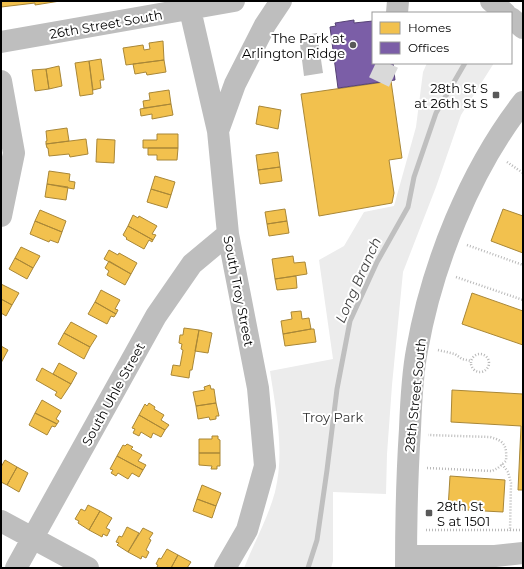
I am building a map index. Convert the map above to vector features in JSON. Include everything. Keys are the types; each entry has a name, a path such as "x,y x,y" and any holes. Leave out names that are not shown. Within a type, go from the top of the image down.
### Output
{"street":[{"name":"26th Street South","path":"1,42 189,5 234,1"},
{"path":"218,131 235,84 265,25 281,1"},
{"path":"397,12 398,1"},
{"path":"491,1 504,12"},
{"name":"South Troy Street","path":"189,5 218,131 228,234 258,388 265,466 247,530 225,568"},
{"path":"512,19 523,28"},
{"path":"1,81 14,153 1,216"},
{"name":"28th Street South","path":"406,562 407,478 411,404 417,351 427,303 448,239 477,173 513,114 523,102"},
{"name":"South Uhle Street","path":"16,568 156,316 192,264 228,234"},
{"path":"1,521 88,568"},
{"path":"406,562 523,553"}],"path":[{"path":"507,162 523,174"},
{"path":"467,245 523,265"},
{"path":"456,277 523,300"},
{"path":"438,350 455,354 462,359 471,362"},
{"path":"481,354 488,359 486,370 480,372 472,367 471,362 474,357 481,354"},
{"path":"427,468 492,471 506,461 507,449 500,440 490,437 428,435"},
{"path":"502,464 508,472 511,483 510,531"},
{"path":"426,530 523,530"}],"green space":[{"name":"Troy Park","path":"427,64 493,64 461,115 436,187 403,272 392,385 387,454 386,494 333,492 333,561 331,568 244,568 269,511 278,477 279,446 277,416 270,371 333,359 319,260 344,246 364,212 394,206 416,127 423,72"}],"shaded area":[{"path":"317,33 323,73 304,76 299,36"}],"building: Homes":[{"path":"1,1 60,1 35,5 35,3 1,7"},
{"path":"163,41 164,60 126,65 123,48 143,45 144,50 150,49 149,43"},
{"path":"101,59 104,80 100,80 101,88 93,90 89,61"},
{"path":"164,60 166,72 147,75 146,72 135,74 133,64"},
{"path":"89,61 93,94 80,96 75,63"},
{"path":"59,66 62,86 49,89 46,69"},
{"path":"46,69 49,89 35,91 32,70"},
{"path":"391,81 402,158 389,160 394,193 392,203 319,216 301,94"},
{"path":"169,90 171,104 144,108 143,101 150,100 149,93"},
{"path":"171,104 173,115 152,119 152,114 141,116 140,109"},
{"path":"259,106 281,110 278,129 256,124"},
{"path":"67,128 69,141 46,144 46,131"},
{"path":"157,134 178,134 178,148 143,148 143,140 157,140"},
{"path":"86,139 88,154 70,157 69,154 49,156 46,144"},
{"path":"97,139 115,140 114,163 96,162"},
{"path":"148,148 178,148 177,160 157,160 157,155 148,155"},
{"path":"278,152 280,167 258,170 256,155"},
{"path":"280,167 282,181 260,184 258,170"},
{"path":"49,171 70,174 69,181 75,182 74,189 47,184"},
{"path":"155,176 175,182 171,195 151,189"},
{"path":"47,184 68,187 66,200 45,197"},
{"path":"151,189 171,195 167,208 147,202"},
{"path":"285,209 287,221 267,224 265,212"},
{"path":"503,209 523,216 523,253 491,241"},
{"path":"40,210 66,221 62,232 35,221"},
{"path":"133,215 138,218 139,216 157,226 152,234 156,235 153,240 128,226"},
{"path":"35,221 62,232 58,243 50,240 49,242 30,234"},
{"path":"287,221 289,233 269,236 267,224"},
{"path":"128,226 153,240 152,242 149,240 144,249 126,239 127,238 123,235"},
{"path":"21,247 40,256 33,268 15,258"},
{"path":"109,250 118,255 119,253 137,263 131,274 104,259"},
{"path":"293,256 294,263 305,262 307,274 275,279 272,259"},
{"path":"15,258 33,268 27,279 9,269"},
{"path":"109,261 131,274 125,285 107,275 109,271 105,268"},
{"path":"296,276 297,288 277,290 275,279"},
{"path":"1,284 19,293 12,305 1,299"},
{"path":"101,290 120,300 115,309 118,310 116,314 95,302"},
{"path":"472,293 523,311 523,345 462,324"},
{"path":"1,299 12,305 6,316 1,313"},
{"path":"95,302 116,314 114,317 111,316 107,324 88,314"},
{"path":"301,311 302,319 309,318 311,329 283,334 281,321 292,319 291,312"},
{"path":"71,322 97,336 90,347 64,333"},
{"path":"184,328 199,330 192,370 190,370 189,378 171,375 173,365 180,366 183,350 181,349 182,344 179,343 180,335 183,335"},
{"path":"314,329 316,342 285,346 283,334"},
{"path":"199,330 212,333 208,353 195,351"},
{"path":"64,333 90,347 84,359 58,344"},
{"path":"1,346 8,350 1,363"},
{"path":"59,363 77,373 71,384 53,374"},
{"path":"42,368 71,384 61,399 55,395 57,392 36,380"},
{"path":"210,385 211,389 214,389 216,403 196,406 193,392 205,390 204,387"},
{"path":"452,390 523,394 523,490 518,490 521,426 451,422"},
{"path":"42,400 61,411 56,419 59,421 57,424 35,413"},
{"path":"149,403 155,407 154,409 164,415 161,420 169,425 165,430 139,415 145,404 147,406"},
{"path":"216,403 219,416 216,416 216,419 210,420 209,417 198,419 196,406"},
{"path":"35,413 57,424 55,427 52,426 47,435 29,425"},
{"path":"139,415 165,430 161,437 153,433 151,438 141,432 139,436 133,433 135,429 132,428"},
{"path":"212,436 218,436 218,439 220,440 220,453 199,453 199,439 212,439"},
{"path":"127,444 133,447 131,449 142,455 138,461 146,465 143,470 117,456 123,445 125,446"},
{"path":"199,453 220,453 220,466 217,466 217,469 211,469 212,466 199,465"},
{"path":"117,456 143,470 139,477 132,473 128,479 118,473 116,476 111,473 113,470 110,469"},
{"path":"5,460 17,467 7,485 1,482 1,467"},
{"path":"17,467 28,473 19,492 7,485"},
{"path":"450,476 505,480 503,512 448,509"},
{"path":"202,485 221,493 216,506 197,499"},
{"path":"197,499 216,506 212,518 193,511"},
{"path":"88,505 100,511 89,530 78,523 79,521 75,519 81,509 85,511"},
{"path":"100,511 112,518 106,528 110,530 107,536 103,534 102,537 89,530"},
{"path":"127,527 139,533 128,552 117,545 119,543 116,542 119,536 122,537"},
{"path":"143,528 153,533 149,539 151,540 146,550 149,552 146,558 142,556 141,559 128,552"},
{"path":"167,549 178,555 171,568 158,568 158,565 156,564"},
{"path":"178,555 191,562 187,568 171,568"}],"building: Offices":[{"name":"The Park at Arlington Ridge","path":"354,20 354,23 372,21 372,64 393,64 395,80 338,88 330,27 336,26 335,23"}],"waterway":[{"name":"Long Branch","path":"308,568 317,540 337,389 350,321 377,262 408,207 414,177 436,113 464,64"}],"tunnel":[{"path":"379,82 388,64"}],"place":[{"name":"The Park at Arlington Ridge","path":"353,45"},
{"name":"28th St S at 26th St S","path":"496,95"},
{"name":"28th St S at 1501","path":"429,513"}]}
